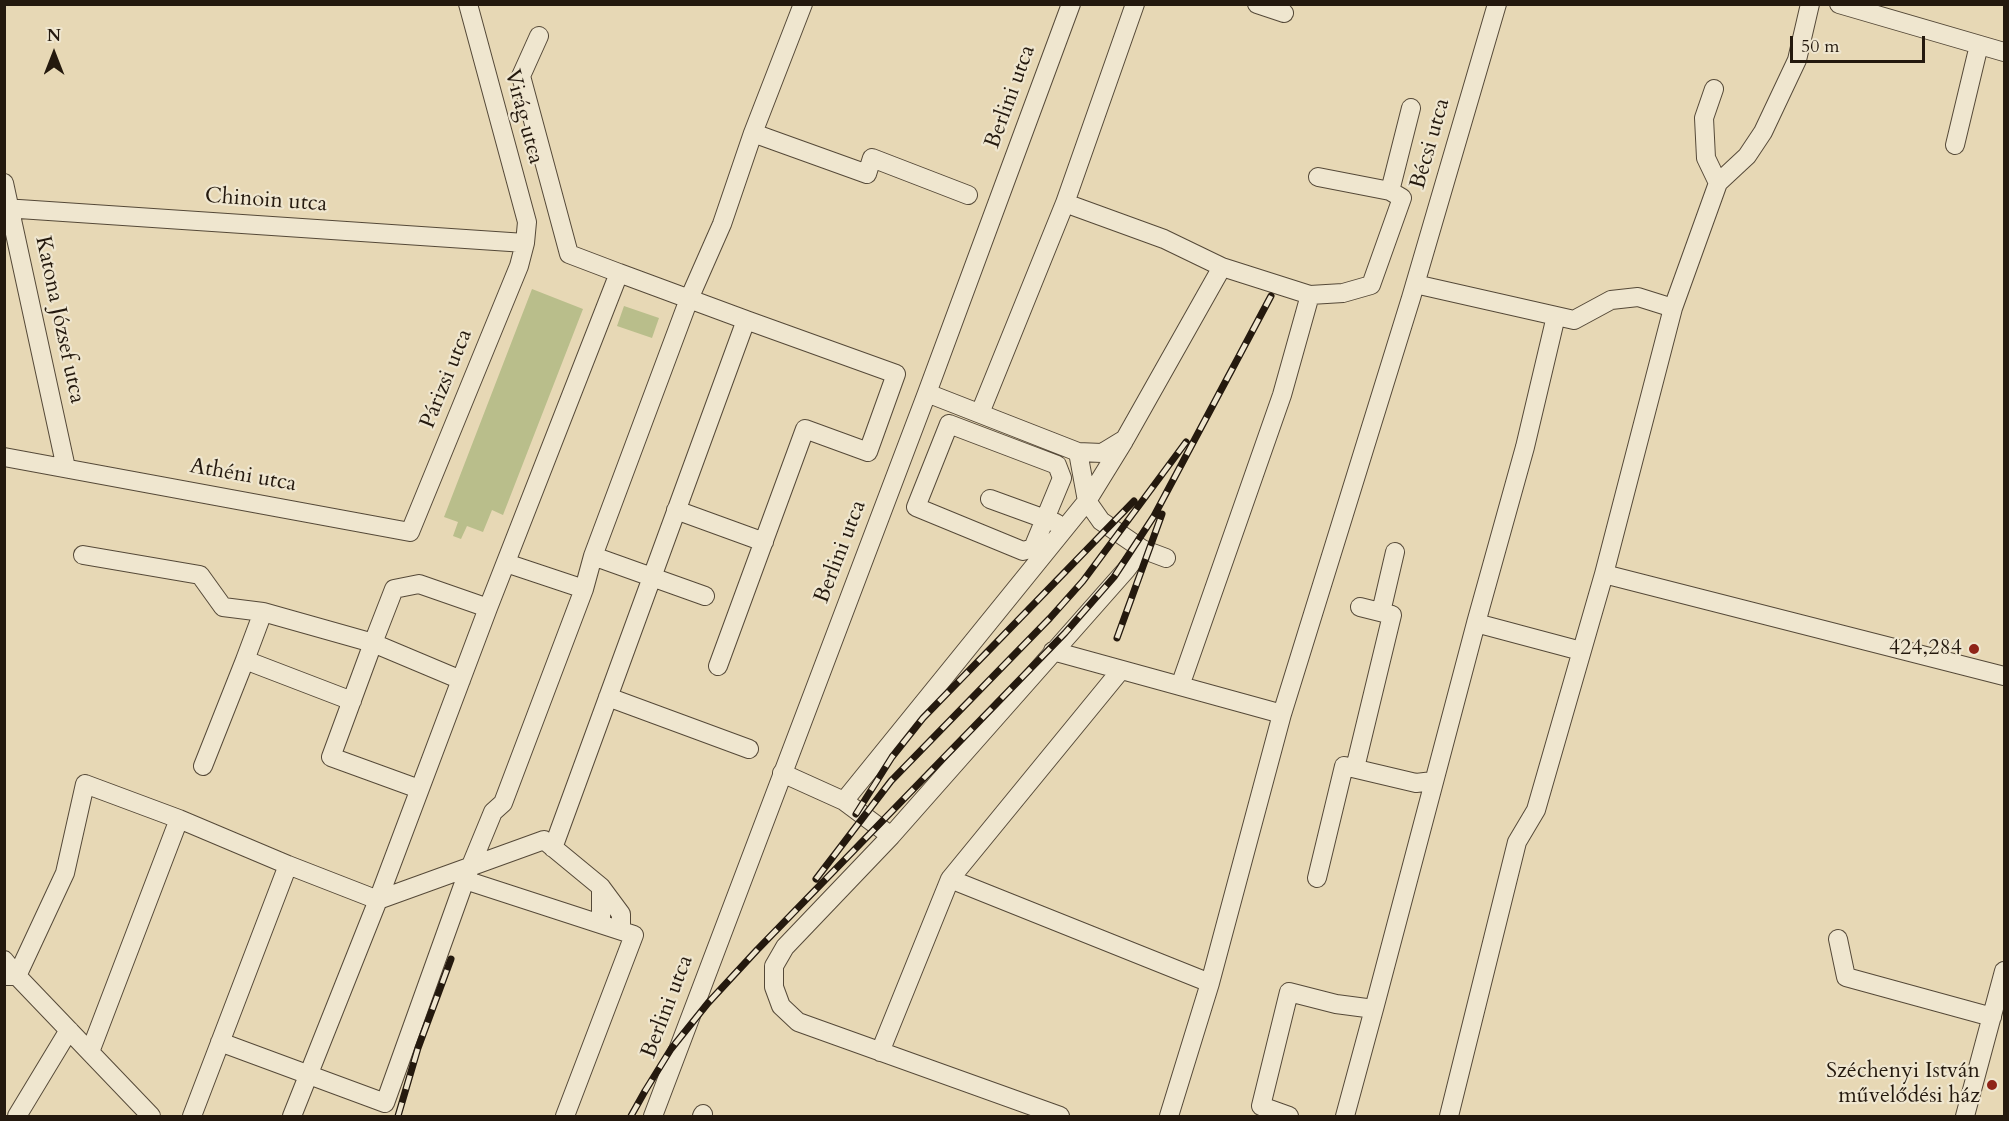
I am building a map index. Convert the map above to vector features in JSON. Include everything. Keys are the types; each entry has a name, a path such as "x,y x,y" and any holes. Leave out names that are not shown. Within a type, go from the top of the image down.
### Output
{"street":[{"name":"Virág utca","path":"468,4 527,222 525,243"},
{"path":"220,1042 385,1103 468,874 493,812 503,803 584,590 593,556 690,299 722,224 753,133 803,4"},
{"name":"Berlini utca","path":"653,1116 927,393 1071,4"},
{"path":"980,413 1065,202 1135,4"},
{"path":"1257,4 1284,13"},
{"name":"Bécsi utca","path":"1170,1116 1210,983 1282,714 1413,291 1497,4"},
{"path":"1449,1116 1517,842 1536,810 1604,574 1673,308 1718,183 1747,156 1763,132 1797,60 1810,4"},
{"path":"1839,4 2004,52"},
{"path":"539,36 521,76 569,254 896,374 868,452 805,429 718,666"},
{"path":"1955,145 1979,45"},
{"path":"1714,88 1704,118 1706,158 1718,183"},
{"path":"1390,191 1411,108"},
{"path":"753,133 867,174 872,158 968,195"},
{"path":"1065,202 1164,239 1222,267 1310,295 1343,293 1371,285 1402,198 1390,191 1318,177"},
{"name":"Katona József utca","path":"4,183 66,468"},
{"name":"Chinoin utca","path":"8,208 525,243"},
{"name":"Párizsi utca","path":"410,532 519,266 525,243"},
{"path":"844,801 1087,501 1125,439 1222,267"},
{"path":"292,1116 378,900 488,608 619,273"},
{"path":"1413,291 1574,320 1611,300 1638,297 1673,308"},
{"path":"1180,686 1282,395 1310,295"},
{"path":"1345,1116 1433,781 1525,447 1556,316"},
{"path":"553,848 746,320"},
{"path":"927,393 1078,452 1102,453 1125,439"},
{"path":"949,424 1057,465 1062,478 1044,519 1033,548 1023,551 916,507 949,424"},
{"path":"1078,452 1087,501 1101,521 1142,549 1166,558"},
{"name":"Athéni utca","path":"4,458 410,532"},
{"path":"990,499 1066,526"},
{"path":"676,510 764,542"},
{"path":"1060,1116 798,1022 781,1006 774,987 774,966 785,947 891,836 1142,549"},
{"path":"1381,612 1395,552"},
{"path":"83,555 200,575 223,607 263,612 373,644 461,680"},
{"path":"593,556 705,596"},
{"path":"506,563 584,590"},
{"path":"1604,574 2004,675"},
{"path":"419,789 331,758 373,644 394,589 419,584 488,608"},
{"path":"1355,768 1392,615 1360,607"},
{"path":"203,766 263,612"},
{"path":"1476,623 1581,651"},
{"path":"1053,651 1282,714"},
{"path":"244,660 352,701"},
{"path":"880,1052 950,879 1121,670"},
{"path":"608,697 749,749"},
{"path":"1317,878 1344,766 1416,783 1433,781"},
{"path":"782,773 844,801 891,836"},
{"path":"11,976 66,873 85,784 179,819 288,866 378,900 468,874 544,840 601,887 621,914 621,930"},
{"path":"90,1052 179,819"},
{"path":"192,1116 288,866"},
{"path":"468,874 634,935 565,1116"},
{"path":"950,879 1210,983"},
{"path":"601,887 601,924"},
{"path":"1838,939 1846,977 1992,1017"},
{"path":"4,960 11,976 69,1030 150,1116"},
{"path":"1965,1116 2004,971"},
{"path":"1289,1116 1259,1111 1289,992 1336,1004 1374,1009"},
{"path":"17,1116 69,1030"}],"green space":[{"path":"532,289 583,309 503,515 492,510 483,532 467,526 461,539 453,536 458,522 444,517"},
{"path":"624,306 659,318 652,338 617,326"}],"railway":[{"path":"631,1116 671,1049 708,1003 1065,633 1114,577 1154,516 1271,296"},
{"path":"816,879 891,781 1050,618 1083,581 1186,442"},
{"path":"856,814 892,757 923,718 1134,501"},
{"path":"1117,638 1162,514"},
{"path":"398,1116 418,1048 451,959"}],"place":[{"name":"424,284","path":"1974,649"},
{"name":"Széchenyi István művelődési ház","path":"1992,1085"}]}
